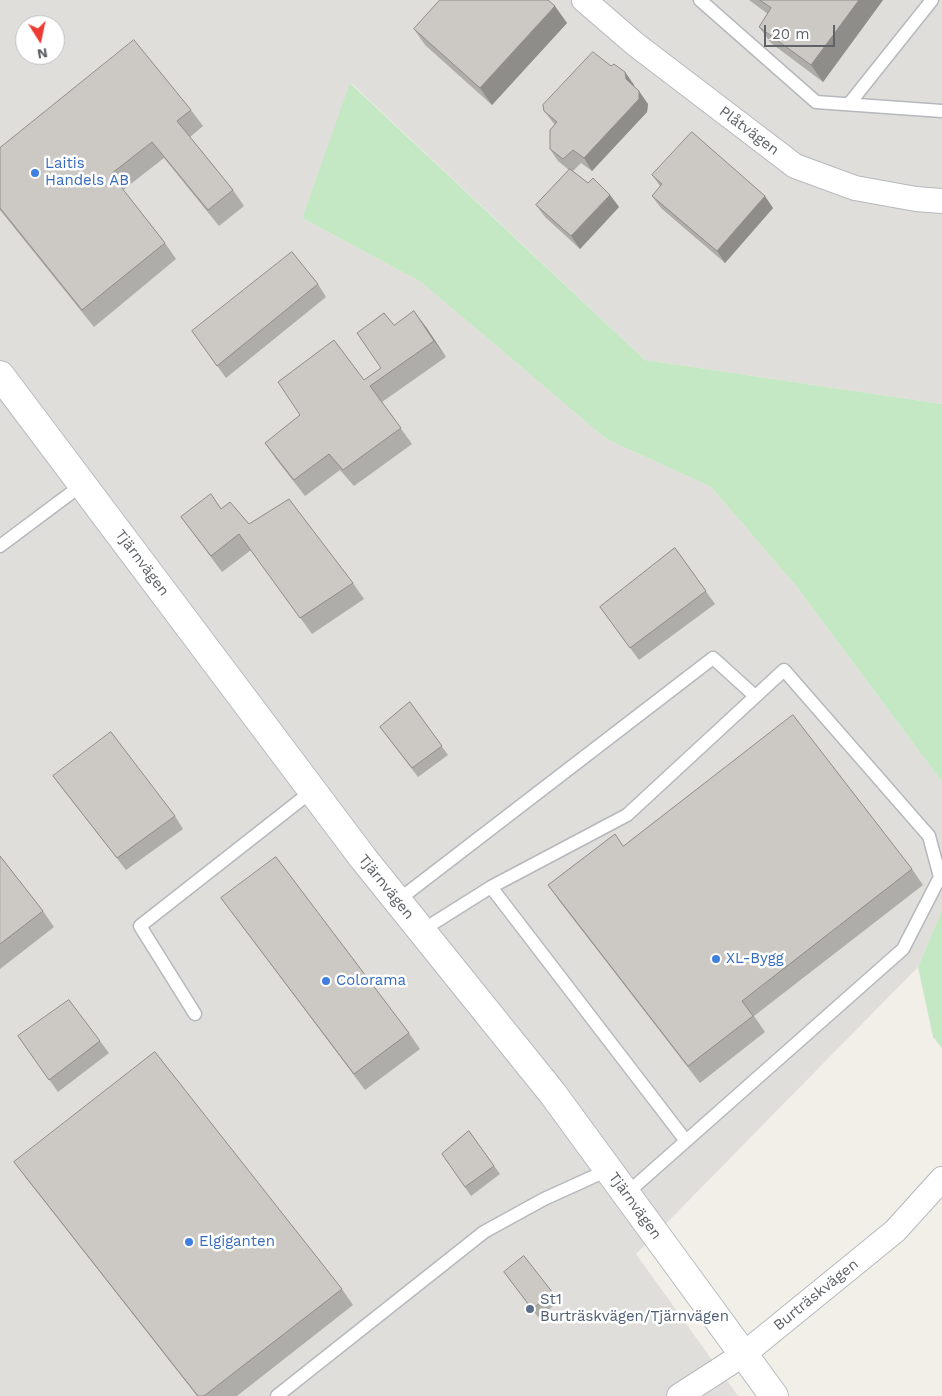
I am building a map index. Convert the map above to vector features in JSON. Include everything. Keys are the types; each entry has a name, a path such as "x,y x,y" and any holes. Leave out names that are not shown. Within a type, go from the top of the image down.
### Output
{"street":[{"name":"Plåtvägen","path":"584,0 635,44 795,166 855,188 916,199 942,201"},
{"name":"Tjärnvägen","path":"0,375 312,791 397,901 553,1094 774,1396"},
{"name":"Burträskvägen","path":"678,1396 744,1354 895,1231 942,1180"}],"lane":[{"path":"700,0 816,102 942,111"},
{"path":"850,104 932,0"},
{"path":"0,546 83,484"},
{"path":"397,901 713,658 756,696"},
{"path":"421,931 492,887 627,815 784,670 929,836 940,877 903,949 626,1194"},
{"path":"195,1014 140,926 312,791"},
{"path":"492,887 686,1141"},
{"path":"277,1396 484,1232 544,1199 608,1170"}],"shaded area":[{"path":"0,0 942,0 942,404 645,360 351,83 302,218 421,282 606,439 711,487 796,586 942,782 942,910 918,967 636,1254 738,1396 0,1396"}],"green space":[{"path":"350,83 645,360 942,404 942,782 796,586 711,487 606,439 421,282 302,218"},
{"path":"942,910 942,1048 933,1037 918,967"}],"building":[{"path":"440,0 548,0 555,6 480,88 414,29"},
{"path":"760,0 859,0 811,65 759,27 771,8"},
{"path":"134,40 191,110 177,121 233,190 208,210 152,142 111,174 165,243 82,310 0,208 0,148"},
{"path":"593,52 611,66 614,64 625,72 626,79 639,91 639,99 584,158 573,150 563,159 550,149 550,130 557,122 544,111 543,105"},
{"path":"692,132 765,196 717,251 652,196 662,184 652,175"},
{"path":"570,169 588,183 593,178 610,195 571,236 536,205"},
{"path":"292,252 318,284 217,366 192,331"},
{"path":"414,311 434,341 370,386 401,428 343,470 329,454 294,480 265,443 300,415 278,382 334,340 364,380 381,368 357,333 384,313 394,325"},
{"path":"211,494 221,509 230,502 249,524 289,499 353,583 300,618 239,534 211,556 181,517"},
{"path":"675,548 706,591 630,648 600,607"},
{"path":"410,702 442,746 412,768 380,727"},
{"name":"XL-Bygg","path":"793,715 912,869 742,1001 753,1016 688,1066 548,885 615,834 623,846"},
{"path":"111,732 175,816 117,858 53,776"},
{"path":"0,856 43,911 0,944"},
{"name":"Colorama","path":"276,857 409,1033 354,1074 221,898"},
{"path":"69,1000 100,1041 49,1080 18,1036"},
{"name":"Elgiganten","path":"155,1052 342,1289 204,1396 198,1396 14,1162"},
{"path":"469,1131 494,1166 465,1187 442,1154"},
{"path":"524,1256 553,1293 532,1309 504,1272"}],"place":[{"name":"Laitis Handels AB","path":"35,173"},
{"name":"XL-Bygg","path":"716,959"},
{"name":"Colorama","path":"326,981"},
{"name":"Elgiganten","path":"189,1242"},
{"name":"St1 Burträskvägen/Tjärnvägen","path":"530,1309"}]}
